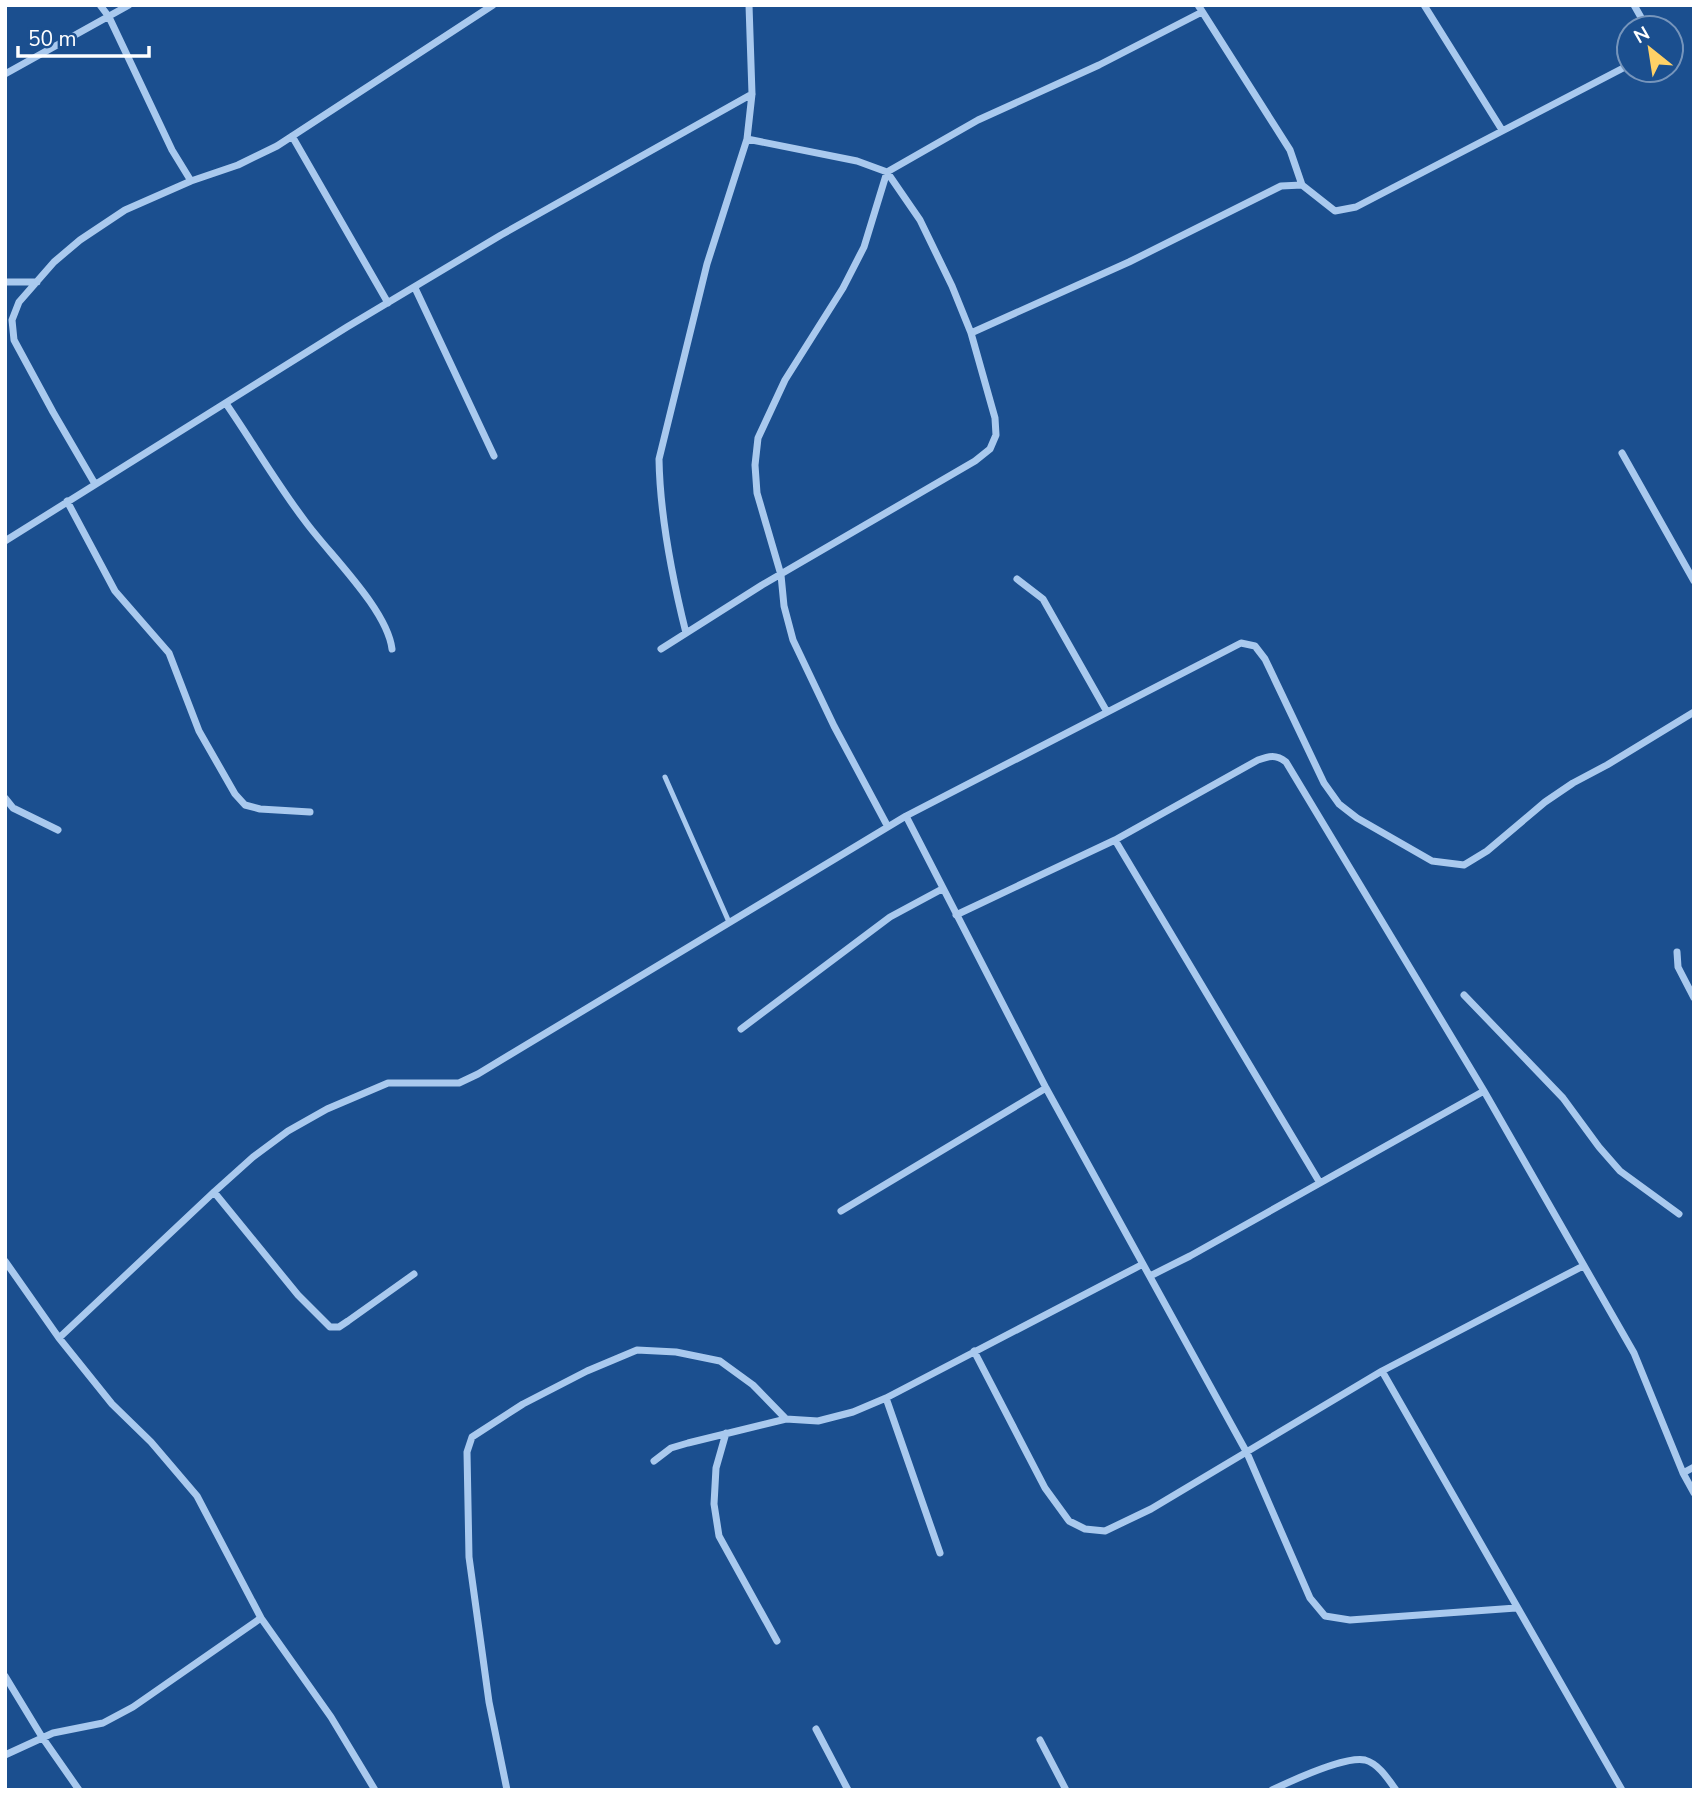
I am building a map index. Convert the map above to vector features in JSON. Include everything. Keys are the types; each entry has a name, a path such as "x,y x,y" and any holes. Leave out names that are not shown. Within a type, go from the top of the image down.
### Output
{"street":[{"path":"100,5 109,17 172,150 191,181"},
{"path":"5,74 129,5"},
{"path":"95,484 14,340 12,320 19,302 54,262 80,240 125,210 191,181 238,165 277,146 493,5"},
{"path":"686,633 676,594 663,509 659,459 707,264 747,139 752,94 749,5"},
{"path":"1424,5 1502,130"},
{"path":"888,827 793,640 784,606 781,575 757,493 755,465 758,439 785,380 843,288 864,247 887,172 978,120 1099,65 1200,9 1290,150 1302,186 1335,211 1356,207 1615,72"},
{"path":"5,541 388,303 524,222 752,94"},
{"path":"292,136 388,303"},
{"path":"661,649 975,461 990,449 996,435 995,418 971,333 953,286 920,220 887,172 857,161 747,139"},
{"path":"971,333 1129,262 1281,186 1302,186"},
{"path":"5,282 37,282"},
{"path":"415,288 494,456"},
{"path":"227,405 303,519 375,609 392,649"},
{"path":"1622,453 1694,581"},
{"path":"67,501 115,591 169,653 199,731 235,794 244,805 260,809 310,812"},
{"path":"1017,579 1043,599 1107,712"},
{"path":"59,1338 214,1192 253,1157 288,1131 327,1109 388,1083 459,1083 478,1074 906,816 1241,643 1255,646 1279,687 1324,783 1339,804 1357,818 1432,861 1464,865 1573,783 1694,712"},
{"path":"956,915 1115,840 1258,760 1270,755 1279,757 1294,772 1484,1091 1634,1353 1683,1474 1694,1493"},
{"path":"5,798 13,808 58,831"},
{"path":"906,816 1046,1088 1247,1453 1310,1598 1325,1616 1350,1620 1516,1608"},
{"path":"1115,840 1320,1183"},
{"path":"741,1029 890,917 942,888"},
{"path":"1677,952 1678,967 1694,998"},
{"path":"1464,995 1563,1098 1620,1171 1679,1214"},
{"path":"841,1211 1046,1088"},
{"path":"1150,1276 1484,1091"},
{"path":"214,1192 298,1295 330,1327 339,1327 414,1274"},
{"path":"5,1261 59,1338 112,1404 151,1442 197,1496 261,1618 331,1717 375,1790"},
{"path":"654,1461 671,1448 726,1433 786,1419 818,1421 853,1412 886,1398 1143,1264"},
{"path":"974,1351 1045,1488 1069,1521 1085,1529 1105,1531 1151,1509 1382,1371 1583,1266"},
{"path":"507,1790 489,1702 469,1558 467,1452 472,1437 523,1404 587,1371 637,1350 676,1352 720,1361 753,1385 786,1419"},
{"path":"1382,1371 1622,1790"},
{"path":"886,1398 940,1553"},
{"path":"726,1433 716,1468 715,1504 719,1536 777,1641"},
{"path":"1683,1474 1694,1467"},
{"path":"5,1755 53,1733 103,1723 143,1699 261,1618"},
{"path":"5,1676 42,1737 79,1790"},
{"path":"816,1730 848,1790"},
{"path":"1040,1740 1066,1790"},
{"path":"1272,1790 1350,1760 1366,1760 1383,1772 1396,1790"}],"lane":[{"path":"665,777 729,922"}]}
